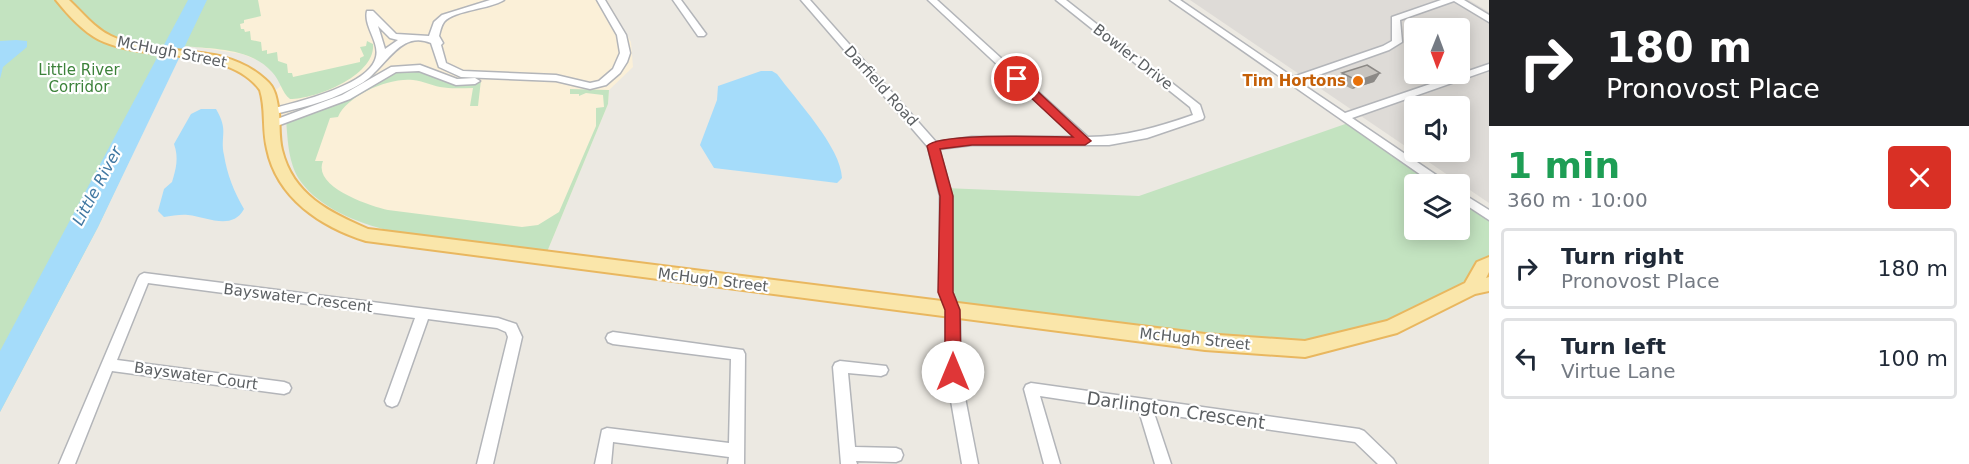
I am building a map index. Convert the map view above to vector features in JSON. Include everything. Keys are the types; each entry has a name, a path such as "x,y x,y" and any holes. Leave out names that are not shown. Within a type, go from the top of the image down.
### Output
{"main road":[{"name":"McHugh Street","path":"62,0 106,38 145,49 202,55 238,65 264,84 272,118 274,148 285,177 297,195 315,212 366,235 1204,342 1305,349 1391,328 1480,286 1483,267 1489,264"}],"street":[{"path":"272,118 352,84 370,72 402,41 425,34 434,20 442,14 500,0"},
{"path":"466,9 439,22 434,36 439,46 439,58 448,70 461,74 556,78 590,86 610,80 621,66 627,52 626,43 601,0"},
{"path":"677,0 701,34"},
{"name":"Darfield Road","path":"804,0 933,146 946,196 946,292 953,310 953,372 970,464"},
{"path":"932,0 1085,141"},
{"name":"Bowler Drive","path":"1060,0 1195,105 1199,117 1147,134 1109,141 1085,141"},
{"path":"1174,0 1426,174"},
{"path":"1291,81 1386,48 1397,42 1395,19 1450,0"},
{"path":"1458,0 1489,19"},
{"path":"380,60 382,50 380,40 371,24 370,13 393,36 423,38 439,46"},
{"path":"272,118 346,97 387,73 429,62 439,46"},
{"path":"389,53 390,60 395,65 420,68 456,82 503,75"},
{"path":"1343,117 1489,67"},
{"path":"933,146 972,141 1085,141"},
{"path":"1470,203 1489,216"},
{"name":"Bayswater Crescent","path":"67,464 144,278 498,323 511,328 515,338 484,464"},
{"path":"392,401 423,314"},
{"path":"603,464 607,435 737,458 738,354 613,338"},
{"name":"Bayswater Court","path":"109,365 284,388"},
{"path":"881,370 840,367 849,459 896,455"},
{"name":"Darlington Crescent","path":"1052,464 1031,389 1359,436 1388,464"},
{"path":"1144,405 1163,464"}],"shaded area":[{"path":"207,0 607,0 631,42 633,67 609,90 608,104 547,252 388,231 338,212 318,199 300,181 292,163 286,120 273,124 268,96 282,85 273,72 260,61 242,54 183,45"},
{"path":"1190,0 1469,0 1489,12 1489,203 1470,190 1470,174 1446,174 1429,162 1470,162 1470,96 1404,96 1404,145"}],"green space":[{"name":"Little River Corridor","path":"0,0 258,0 261,16 244,20 244,23 240,24 241,29 245,32 250,31 251,40 261,42 262,51 267,50 267,54 277,52 278,61 287,64 288,73 292,73 293,77 360,62 360,58 364,56 360,47 366,46 367,41 373,44 371,55 365,66 343,83 315,95 290,99 272,72 253,58 231,51 183,46 98,227 0,412"},
{"path":"420,68 449,78 465,81 481,80 478,106 470,106 473,88 444,88 420,81 404,80 393,81 370,89 350,102 338,117 330,118 315,161 323,161 322,170 326,179 334,187 357,200 388,210 522,227 538,225 559,212 596,126 596,108 604,107 603,95 586,93 579,96 579,94 570,94 570,89 609,90 608,104 547,252 451,242 380,228 349,217 322,202 301,182 291,160 286,120 317,109 387,73"},
{"path":"1351,122 1404,159 1404,162 1409,162 1426,174 1404,174 1404,240 1470,240 1470,203 1489,216 1489,264 1471,288 1391,328 1305,349 953,310 944,188 1139,196"}],"water":[{"name":"Little River","path":"188,0 207,0 98,227 0,412 0,351"},
{"path":"0,41 27,41 27,47 3,67 0,79"},
{"path":"761,71 772,71 777,74 826,138 840,166 842,178 837,183 714,168 700,145 717,100 718,86"},
{"path":"201,109 216,109 220,116 227,169 244,209 233,220 219,221 185,215 164,217 158,211 164,189 172,182 175,173 177,159 174,144 191,114"}],"building":[{"path":"1367,65 1380,73 1358,81 1342,73"}],"place":[{"name":"Tim Hortons","path":"1358,81"}],"route":[{"path":"953,372 953,310 946,292 946,196 933,146 972,141 1085,141 1017,79"}]}
